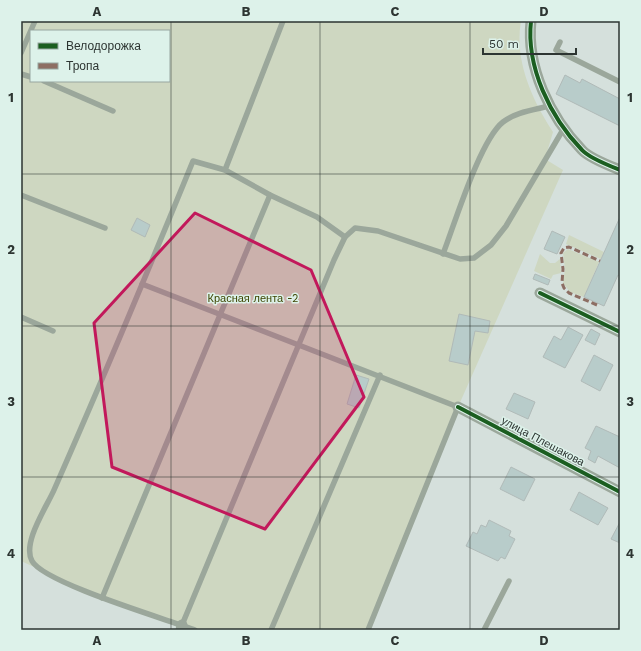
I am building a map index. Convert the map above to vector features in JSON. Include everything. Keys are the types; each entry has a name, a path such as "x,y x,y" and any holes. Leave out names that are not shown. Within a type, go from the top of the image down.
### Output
{"street":[{"path":"531,21 529,38 535,67 550,106 583,152 620,170"},
{"path":"540,293 619,329"},
{"name":"улица Плешакова","path":"458,407 620,492"}],"lane":[{"path":"225,170 282,21"},
{"path":"21,53 30,32"},
{"path":"560,42 556,50 620,82"},
{"path":"46,82 113,111"},
{"path":"443,254 480,155 493,133 503,122 517,114 550,106"},
{"path":"182,628 298,346 345,237 355,228 378,231 460,259 474,258 491,245 520,205 564,127"},
{"path":"195,630 182,628 102,598 53,577 32,562 28,552 30,538 64,468 193,161 225,170 270,195 317,217 345,237"},
{"path":"21,195 105,228"},
{"path":"102,598 270,195"},
{"path":"142,284 221,314 298,346 374,375 380,375 458,407 368,630"},
{"path":"21,317 53,331"},
{"path":"271,630 380,375"},
{"path":"484,630 509,580"}],"highlighted area":[{"path":"195,213 311,270 364,397 265,529 112,467 94,323"}],"green space":[{"name":"Красная лента -2","path":"21,21 521,21 520,50 526,79 538,107 553,132 545,159 563,170 458,407 368,630 195,630 102,598 21,561"},
{"path":"569,235 604,252 601,259 566,244"},
{"path":"568,249 599,262 584,297 570,292 563,283 565,269 563,253"},
{"path":"540,254 550,263 555,263 560,259 561,273 553,275 551,279 534,271"}],"building":[{"path":"565,75 580,83 582,79 620,99 620,126 556,94"},
{"path":"620,217 620,276 618,275 604,306 584,297"},
{"path":"137,218 150,225 145,237 131,230"},
{"path":"552,231 565,237 557,254 544,249"},
{"path":"535,274 550,280 548,285 533,279"},
{"path":"459,314 490,321 488,333 475,331 468,365 449,361"},
{"path":"568,327 583,335 565,368 543,357 554,336 561,340"},
{"path":"591,329 600,334 595,345 585,340"},
{"path":"594,355 613,365 600,391 581,381"},
{"path":"356,375 369,379 359,408 347,404"},
{"path":"514,393 535,402 528,419 506,409"},
{"path":"596,426 620,437 620,468 598,456 595,463 588,459 591,451 585,448"},
{"path":"511,467 535,479 524,501 500,489"},
{"path":"579,492 608,508 598,525 570,510"},
{"path":"489,520 511,531 509,536 515,539 505,559 501,557 498,561 466,546 473,532 477,534 481,525 486,527"},
{"path":"620,522 620,543 611,539"}],"marked path":[{"path":"597,305 569,293 564,288 562,283 563,269 561,253 564,248 569,247 600,261"}],"cycle path":[{"path":"531,21 530,38 532,56 550,107 570,137 585,153 600,162 620,170"},
{"path":"540,293 620,332"},
{"path":"458,407 620,492"}]}
